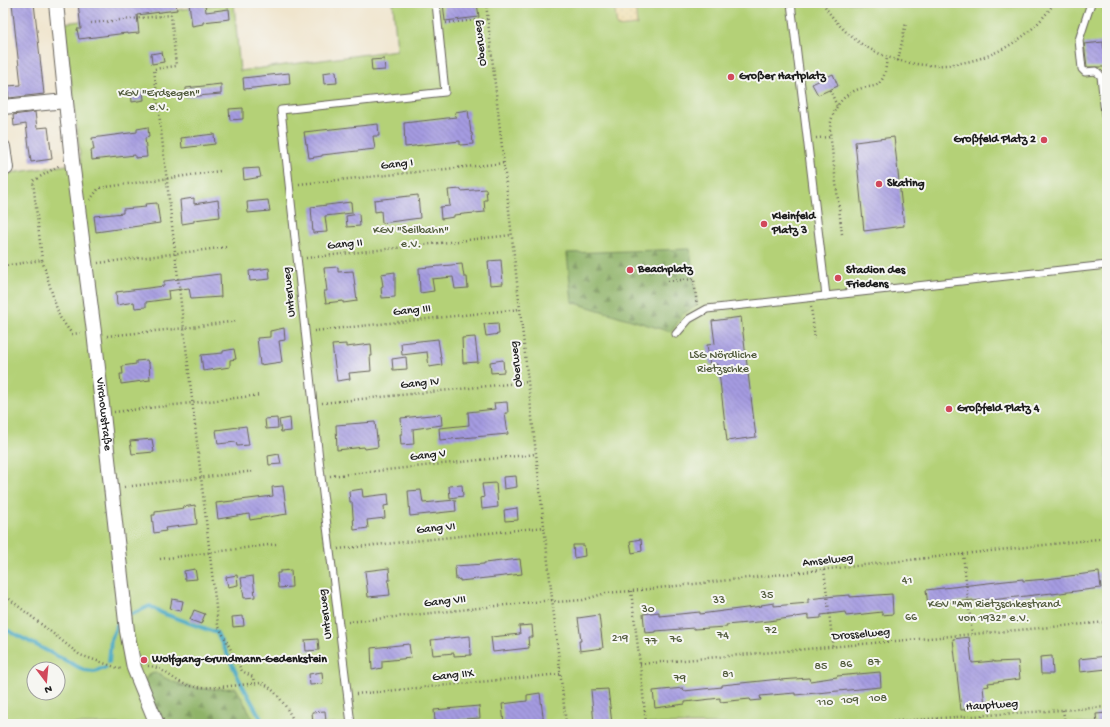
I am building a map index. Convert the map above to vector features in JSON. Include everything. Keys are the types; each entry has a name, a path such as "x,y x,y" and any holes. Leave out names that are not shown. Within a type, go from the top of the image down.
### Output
{"street":[{"name":"Virchowstraße","path":"56,3 72,161 98,334 127,631 134,668 157,724"},
{"path":"3,107 66,101"},
{"path":"3,147 6,168 3,168"}],"lane":[{"name":"Unterweg","path":"351,724 338,623 281,110 445,92 436,3"},
{"path":"791,3 826,296"},
{"path":"1091,3 1079,40 1082,69 1085,72 1096,71 1101,76 1107,133"},
{"path":"676,334 689,319 707,309 1107,265"}],"path":[{"name":"Oberweg","path":"486,3 566,724"},
{"path":"823,3 839,24 856,40 876,53 898,61 922,66 946,66 971,61 995,53 1015,43 1034,27 1054,3"},
{"path":"91,23 170,15 176,66 154,69 168,178 218,625 242,671 253,677 254,683"},
{"path":"438,24 488,19"},
{"path":"898,61 906,22"},
{"path":"842,234 830,137 830,124 832,116 837,106 846,96 860,88 876,86 882,80 887,57"},
{"path":"830,90 837,106"},
{"path":"807,140 830,137"},
{"path":"72,161 66,161 33,181 42,260 59,316 72,334 98,334 185,328 237,322"},
{"name":"Gang I","path":"290,185 504,163"},
{"path":"79,215 99,188 220,171"},
{"name":"Gang II","path":"298,259 512,235"},
{"path":"95,263 228,247"},
{"path":"3,266 42,260"},
{"path":"668,281 694,279 698,305 707,309"},
{"path":"810,298 815,339"},
{"name":"Gang III","path":"306,332 520,309"},
{"name":"Gang IV","path":"314,404 528,382"},
{"path":"113,412 261,395"},
{"name":"Gang V","path":"322,477 536,454"},
{"path":"122,488 255,471"},
{"name":"Gang VI","path":"330,550 545,527"},
{"name":"Amselweg","path":"553,600 556,602 584,600 606,593 1107,538"},
{"path":"160,559 276,544"},
{"path":"963,554 972,634"},
{"path":"824,570 833,646"},
{"path":"631,591 646,724"},
{"path":"3,594 80,655 111,666"},
{"name":"Gang VII","path":"338,623 553,600"},
{"name":"Drosselweg","path":"640,664 1107,622"},
{"path":"134,668 154,666 186,685 210,687 262,683 269,686 290,713 294,724"},
{"name":"Gang IIX","path":"347,695 561,674"},
{"name":"Hauptweg","path":"854,724 1107,707"},
{"path":"1063,710 1065,724"},
{"path":"982,716 982,724"}],"green space":[{"name":"LSG Nördliche Rietzschke","path":"234,3 240,71 397,50 393,3 1103,3 1107,39 1107,724 3,724 3,174 81,163 64,23"},
{"path":"690,249 697,305 683,314 671,332 572,302 567,253"},
{"path":"156,673 176,683 194,688 236,688 256,724 163,724 144,681 149,674"}],"sand":[{"path":"614,3 635,3 637,25 617,27"}],"building":[{"path":"12,3 34,3 44,94 9,98 7,86 21,85"},
{"path":"78,3 176,3 177,10 137,15 139,33 79,39 77,29 81,29"},
{"path":"189,3 205,3 206,12 229,9 230,19 203,22 203,24 192,26"},
{"path":"443,3 477,3 479,17 445,21"},
{"path":"1103,42 1106,67 1087,67 1084,44"},
{"path":"162,52 164,62 152,64 151,54"},
{"path":"384,59 385,70 372,71 371,60"},
{"path":"336,71 337,83 324,84 323,73"},
{"path":"289,73 290,84 244,89 243,78"},
{"path":"833,74 838,86 818,95 812,84"},
{"path":"221,84 221,94 186,97 186,88"},
{"path":"143,91 144,100 132,102 131,92"},
{"path":"243,108 243,119 230,120 229,109"},
{"path":"468,110 473,144 460,145 460,141 405,147 404,123 456,117 455,112"},
{"path":"35,112 37,128 48,127 52,159 31,162 26,124 14,126 13,115"},
{"path":"378,124 379,136 373,136 375,149 322,155 309,158 304,132"},
{"path":"148,127 149,137 145,138 147,157 135,158 135,155 92,160 91,150 94,150 92,138 137,132 137,129"},
{"path":"214,134 215,144 182,148 181,138"},
{"name":"Skating","path":"894,137 904,226 864,231 855,142"},
{"path":"259,168 261,177 244,180 243,169"},
{"path":"461,189 461,191 486,189 487,200 484,200 485,212 454,215 454,217 441,219 440,207 450,206 448,190"},
{"path":"418,195 420,218 382,223 381,211 375,212 374,200"},
{"path":"194,198 194,204 218,200 220,217 194,220 194,222 182,224 180,200"},
{"path":"268,200 270,211 248,213 247,202"},
{"path":"351,202 352,213 325,216 327,232 313,233 311,207"},
{"path":"157,203 160,223 96,232 94,216 123,213 123,209 146,207 145,204"},
{"path":"359,214 360,226 347,227 346,216"},
{"path":"501,260 503,284 490,285 488,261"},
{"path":"462,264 464,277 467,277 468,288 455,289 453,277 432,279 434,291 420,293 419,268"},
{"path":"338,267 338,272 353,271 357,301 326,303 324,291 327,291 324,268"},
{"path":"269,268 270,279 250,281 249,271"},
{"path":"395,272 395,297 382,298 381,287 383,286 381,274"},
{"path":"220,274 221,297 191,299 189,288 168,291 169,299 146,302 146,307 135,308 134,302 117,305 116,292 164,286 164,281"},
{"path":"741,317 756,437 727,441 718,364 710,365 707,345 715,344 712,321"},
{"path":"498,323 499,334 486,336 484,324"},
{"path":"284,328 285,340 279,341 282,362 260,365 257,338 270,337 270,331"},
{"path":"475,337 478,362 463,363 462,338"},
{"path":"438,339 442,365 429,367 427,352 402,355 401,343"},
{"path":"346,344 346,347 371,344 371,371 349,373 350,379 337,381 332,345"},
{"path":"234,349 236,359 230,360 230,367 203,371 201,355 223,353 223,351"},
{"path":"406,357 407,369 393,370 392,359"},
{"path":"147,360 149,363 150,380 121,384 120,374 123,374 122,366 136,364 136,361"},
{"path":"503,360 504,372 491,373 490,362"},
{"path":"507,402 508,413 505,413 508,434 440,440 439,428 469,425 468,412 495,409 494,403"},
{"path":"441,414 442,425 413,429 414,444 401,445 401,418"},
{"path":"277,418 278,428 266,429 265,419"},
{"path":"290,418 291,431 281,432 279,420"},
{"path":"375,422 378,447 337,450 336,425"},
{"path":"246,426 249,445 237,446 236,442 218,444 216,430"},
{"path":"152,439 154,452 132,454 130,441"},
{"path":"279,454 281,464 269,465 268,456"},
{"path":"516,476 517,487 504,489 503,477"},
{"path":"496,483 498,507 482,509 481,498 484,497 482,484"},
{"path":"462,485 463,496 450,498 449,486"},
{"path":"283,486 287,514 250,520 249,514 218,519 216,503 273,496 272,487"},
{"path":"362,489 363,497 388,494 389,505 384,506 385,518 367,520 368,528 354,530 352,502 350,502 349,491"},
{"path":"421,490 423,503 455,500 456,511 410,516 408,491"},
{"path":"195,505 197,524 165,528 166,531 154,533 152,515 155,515 155,512"},
{"path":"517,508 518,520 505,521 504,510"},
{"path":"641,539 642,551 632,553 630,541"},
{"path":"573,545 584,545 585,556 574,558"},
{"path":"520,559 522,574 460,581 460,579 456,580 455,566"},
{"path":"389,568 390,580 388,580 390,595 368,597 365,571"},
{"path":"195,569 197,579 185,580 184,571"},
{"path":"291,570 292,587 278,588 277,573 280,573 280,571"},
{"path":"1099,572 1101,588 928,605 926,590 1023,579 1023,581 1047,579"},
{"path":"237,575 238,585 228,587 226,577"},
{"path":"253,576 255,597 244,598 241,578"},
{"path":"892,594 893,614 882,615 882,612 846,616 845,612 821,615 821,618 809,619 809,615 726,625 727,627 694,628 645,633 643,614 659,612 659,616 700,612 700,614 762,606 761,605 774,603 774,606 808,603 808,599 836,596 850,595 850,597"},
{"path":"172,599 183,601 181,611 170,609"},
{"path":"194,610 205,614 201,624 190,620"},
{"path":"599,615 603,648 580,651 579,641 581,641 578,618"},
{"path":"243,616 244,626 233,627 232,617"},
{"path":"532,625 533,637 528,637 529,648 493,652 491,637 520,634 519,626"},
{"path":"470,636 471,655 454,656 454,653 433,655 431,640"},
{"path":"969,637 972,663 1018,661 1020,679 988,683 989,686 983,687 985,706 982,708 961,710 953,639"},
{"path":"318,639 319,650 306,651 305,640"},
{"path":"409,644 411,658 382,661 382,668 372,670 371,648"},
{"path":"1052,656 1053,674 1041,674 1040,657"},
{"path":"1107,656 1107,669 1080,672 1079,659"},
{"path":"322,672 323,684 310,685 309,674"},
{"path":"880,672 881,687 795,695 795,693 760,696 761,700 751,701 750,699 720,702 720,698 685,702 685,704 655,708 653,691 683,688 684,691 722,687 722,685 780,679 809,678 810,681 837,676"},
{"path":"608,689 612,724 594,724 591,690"},
{"path":"540,693 544,724 504,724 502,704 527,701 527,695"},
{"path":"479,706 480,718 435,721 434,710"},
{"path":"325,711 326,722 313,724 312,712"},
{"path":"1107,713 1107,723 1097,724 1096,714"}],"waterway":[{"path":"132,614 150,606 162,613 217,633 240,681 264,724"},
{"path":"109,662 111,639 118,623"},
{"path":"3,628 84,670 94,671 106,668"}],"place":[{"name":"Großer Hartplatz","path":"731,77"},
{"name":"Großfeld Platz 2","path":"1044,140"},
{"name":"Skating","path":"879,184"},
{"name":"Kleinfeld Platz 3","path":"764,224"},
{"name":"Beachplatz","path":"630,270"},
{"name":"Stadion des Friedens","path":"838,278"},
{"name":"Großfeld Platz 4","path":"949,409"},
{"name":"Wolfgang-Grundmann-Gedenkstein","path":"144,660"}],"park label":[{"name":"KGV \"Erdsegen\" e.V.","path":"159,101"},
{"name":"KGV \"Seilbahn\" e.V.","path":"411,238"},
{"name":"41","path":"907,581"},
{"name":"35","path":"767,596"},
{"name":"33","path":"719,601"},
{"name":"30","path":"648,610"},
{"name":"KGV \"Am Rietzschkestrand von 1932\" e.V.","path":"994,612"},
{"name":"66","path":"911,618"},
{"name":"72","path":"771,631"},
{"name":"74","path":"723,636"},
{"name":"219","path":"620,639"},
{"name":"76","path":"676,640"},
{"name":"77","path":"651,642"},
{"name":"87","path":"874,663"},
{"name":"86","path":"846,665"},
{"name":"85","path":"821,667"},
{"name":"81","path":"728,675"},
{"name":"79","path":"680,679"},
{"name":"108","path":"878,699"},
{"name":"109","path":"850,701"},
{"name":"110","path":"825,703"}]}
